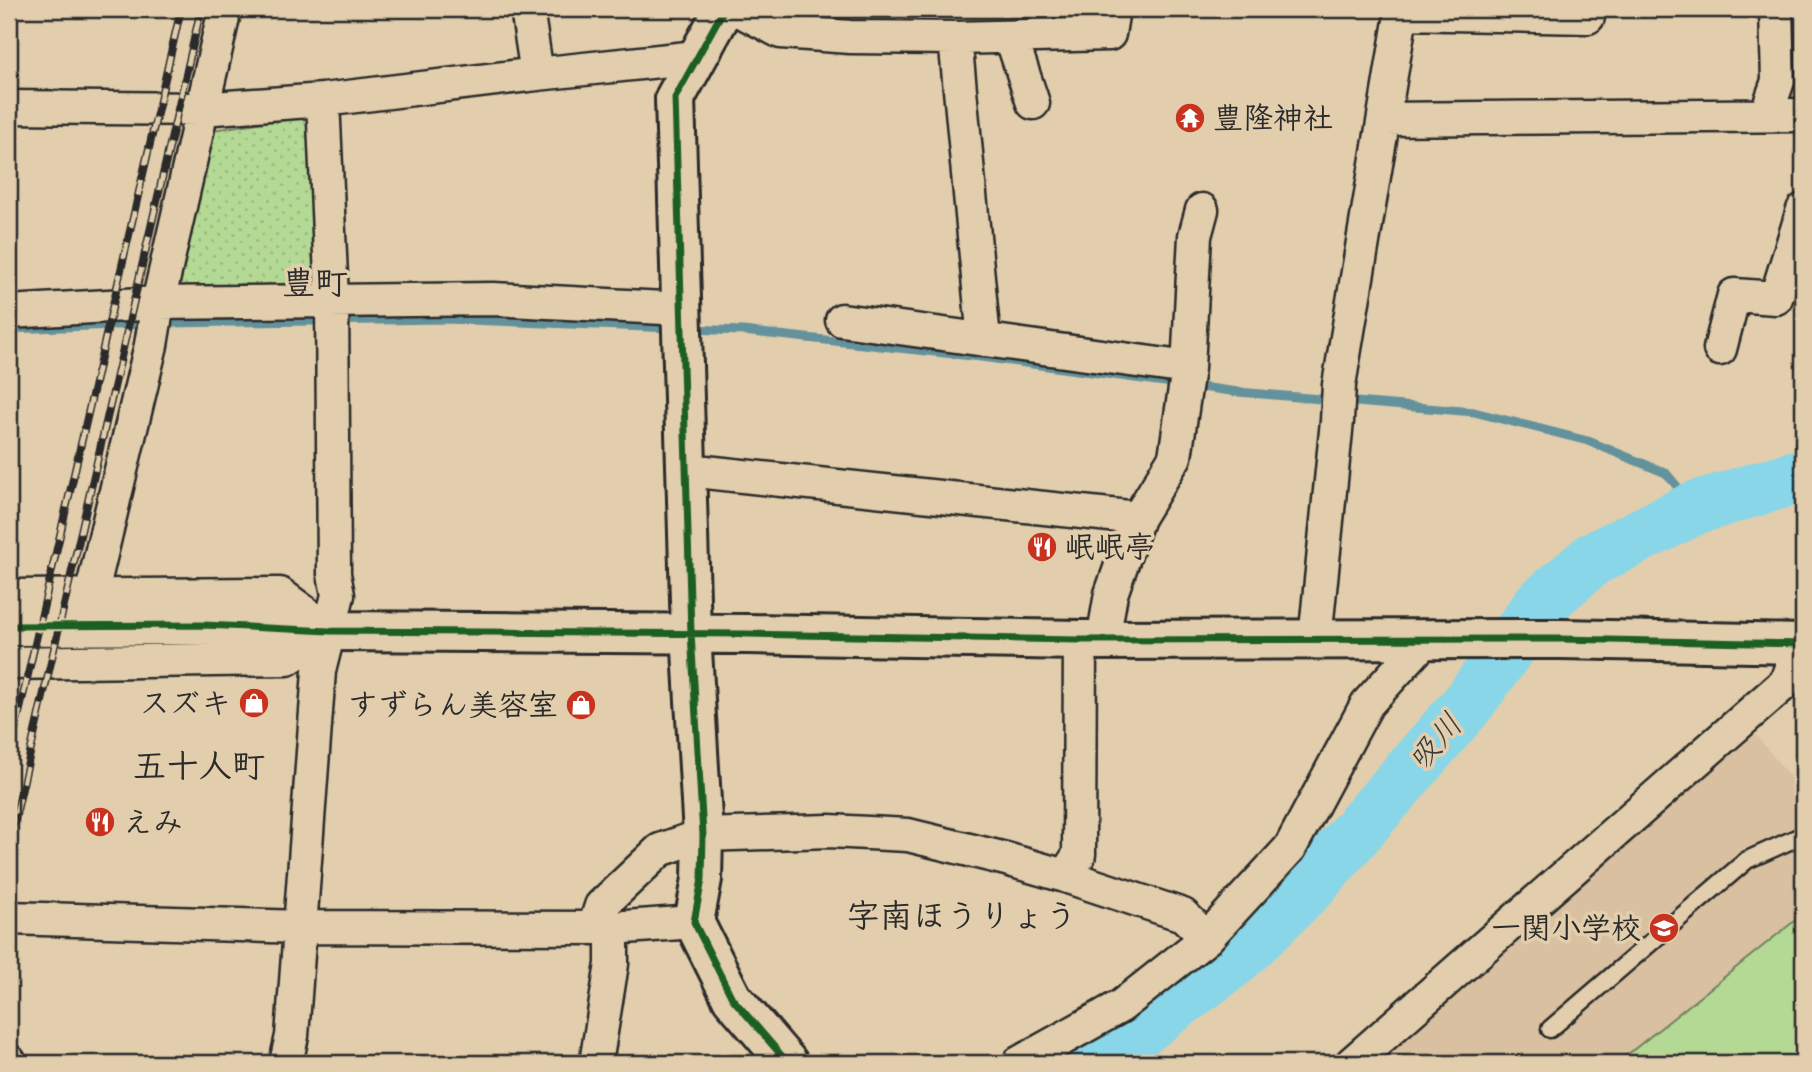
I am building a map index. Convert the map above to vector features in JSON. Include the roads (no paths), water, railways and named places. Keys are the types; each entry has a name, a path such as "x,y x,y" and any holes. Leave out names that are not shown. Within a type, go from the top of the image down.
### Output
{"street":[{"path":"91,596 151,345 158,303 225,9"},
{"path":"527,9 537,74"},
{"path":"724,9 675,98 691,633 703,835 702,878 694,922 732,998 788,1063"},
{"path":"737,9 781,32 850,37 955,38 1109,34 1113,9"},
{"path":"1766,115 1777,81 1776,9"},
{"path":"1315,640 1339,385 1402,11 1588,17"},
{"path":"1012,37 1033,103"},
{"path":"955,38 984,340"},
{"path":"9,107 201,109 323,100 697,57"},
{"path":"286,1063 292,1036 319,671 338,595 334,574 332,299 323,100"},
{"path":"1384,118 1803,115"},
{"path":"1065,876 1079,855 1092,640 1138,518 1175,457 1188,368 1195,236 1202,210"},
{"path":"1720,349 1734,295 1790,301 1803,210"},
{"path":"9,312 158,303 332,299 493,299 683,309"},
{"path":"842,320 1188,368"},
{"path":"687,470 1138,518"},
{"path":"9,596 280,594 330,631"},
{"path":"9,626 204,625 330,631 691,633 1092,640 1560,639 1801,644 1786,682 1352,1063"},
{"path":"9,663 287,659 330,631"},
{"path":"1019,1063 1121,1006 1207,937 1290,848 1367,704 1426,639"},
{"path":"596,1063 612,964 603,928 601,906 660,850 703,835 830,831 908,835 1065,876 1183,915 1207,937"},
{"path":"9,918 301,927 603,928 694,922"}],"lane":[{"path":"1550,1029 1748,860 1803,835"}],"waterway":[{"path":"9,329 169,323 445,319 672,328"},
{"path":"689,329 743,331 981,357 1238,392 1474,412 1588,441 1666,473 1695,508"},
{"name":"吸川","path":"1096,1063 1233,961 1309,887 1467,705 1540,604 1593,559 1695,508 1803,475"}],"railway":[{"path":"9,757 181,9"},
{"path":"9,845 201,9"}],"place":[{"name":"豊隆神社","path":"1190,118"},
{"name":"岷岷亭","path":"1042,547"},
{"name":"スズキ","path":"254,703"},
{"name":"すずらん美容室","path":"581,705"},
{"name":"えみ","path":"100,822"},
{"name":"一関小学校","path":"1664,928"}],"district":[{"name":"豊町","path":"315,283"},
{"name":"五十人町","path":"199,766"},
{"name":"字南ほうりょう","path":"962,916"}]}
